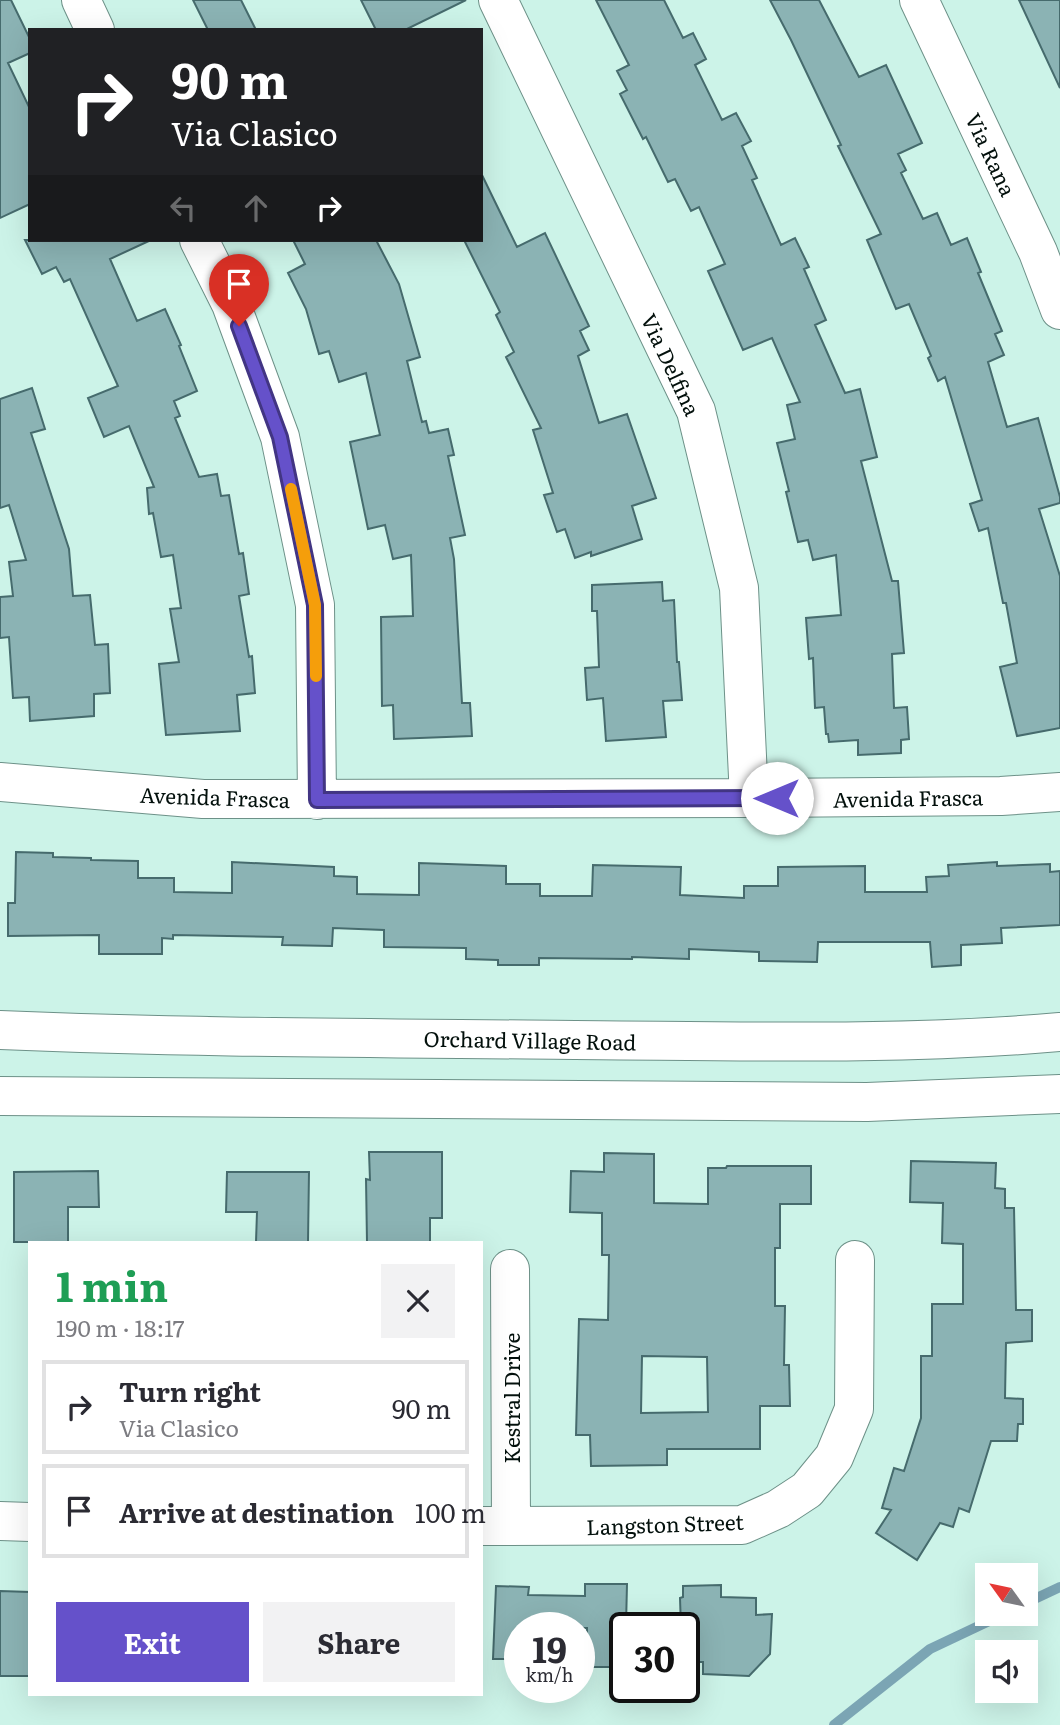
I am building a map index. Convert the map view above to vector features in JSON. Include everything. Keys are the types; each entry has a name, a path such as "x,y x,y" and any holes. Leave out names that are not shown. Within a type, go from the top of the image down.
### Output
{"street":[{"path":"81,0 94,28"},
{"name":"Via Delfina","path":"498,0 696,411 739,588 749,798"},
{"name":"Via Rana","path":"919,0 1038,252 1060,310"},
{"path":"200,242 231,304 280,437 315,605 317,800"},
{"name":"Avenida Frasca","path":"0,782 203,799 1001,796 1060,792"},
{"name":"Orchard Village Road","path":"0,1030 148,1036 775,1042 1003,1037 1060,1032"},
{"path":"0,1096 867,1102 1060,1094"},
{"name":"Langston Street","path":"496,1526 742,1525 778,1509 807,1490 834,1457 854,1409 855,1260"},
{"name":"Kestral Drive","path":"496,1526 510,1269"},
{"path":"0,1521 28,1522"}],"building":[{"path":"0,0 11,0 28,35 28,54 8,63 28,105 28,205 0,218"},
{"path":"193,0 241,0 255,28 207,28"},
{"path":"361,0 466,0 409,28 375,28"},
{"path":"596,0 664,0 683,38 693,33 706,59 695,65 722,120 736,113 751,141 742,146 757,178 752,180 781,245 795,238 809,267 804,269 826,320 815,325 845,393 860,389 877,457 861,461 892,581 898,581 904,653 892,654 894,708 907,707 909,739 901,740 901,753 858,755 858,740 829,742 824,707 815,708 813,658 809,659 806,618 841,615 836,555 813,560 808,540 798,542 786,492 789,491 777,443 795,439 787,405 800,402 772,338 743,350 708,271 725,264 699,207 691,211 675,179 668,182 646,137 643,139 620,94 627,90 617,71 629,65"},
{"path":"770,0 819,0 859,77 886,65 922,143 898,154 906,170 901,173 923,219 937,213 951,245 967,238 981,272 978,273 1002,331 995,334 1004,355 988,362 1007,427 1038,418 1060,497 1060,503 1039,509 1060,576 1060,728 1017,736 1000,667 1017,663 1006,603 1003,603 988,528 979,531 970,504 982,500 945,377 938,381 928,358 931,356 909,304 896,309 867,240 881,234"},
{"path":"1019,0 1060,0 1060,88"},
{"path":"483,177 517,247 545,233 589,326 580,331 589,350 578,356 599,423 627,414 656,498 632,506 642,539 591,556 591,552 575,558 565,529 557,532 544,495 553,493 533,430 541,428 506,357 514,352 496,315 500,312 465,242 483,242"},
{"path":"25,240 147,242 110,259 137,321 165,309 197,391 174,401 180,416 175,418 199,477 217,474 221,496 229,495 239,554 243,553 249,594 239,596 249,657 252,656 255,693 237,695 240,731 166,735 159,664 179,662 170,609 181,608 173,555 161,557 153,513 149,514 147,488 154,487 129,426 104,437 88,398 118,386 70,279 64,282 56,267 42,274"},
{"path":"294,242 377,242 399,284 420,357 407,361 422,422 426,421 429,433 448,429 454,455 448,456 465,535 450,538 454,559 462,703 470,703 472,736 394,739 393,705 382,706 381,617 413,616 411,555 393,559 385,525 368,529 350,442 380,435 366,373 339,382 329,351 319,354 306,309 288,273 305,264"},
{"path":"32,388 45,429 31,433 69,549 73,596 90,595 95,645 108,644 110,693 94,694 94,716 30,721 29,697 13,698 9,637 0,638 0,597 13,596 9,562 26,560 9,505 0,508 0,399"},
{"path":"662,582 663,601 674,600 682,700 663,701 666,737 606,741 603,698 587,700 585,668 599,667 597,611 592,611 592,585"},
{"path":"16,852 53,853 53,857 91,860 138,861 138,878 174,878 174,892 232,893 232,862 334,867 334,876 357,877 357,894 419,895 419,863 506,866 506,884 540,884 540,896 592,896 593,865 681,867 680,895 744,898 744,886 778,886 778,867 865,866 865,892 927,892 926,877 949,876 948,865 997,862 997,866 1050,864 1050,872 1060,871 1060,925 1001,928 1002,943 961,945 961,965 932,967 930,942 818,942 817,962 759,961 759,952 689,949 689,959 539,958 539,965 498,965 498,960 466,959 466,948 384,947 384,930 333,928 332,946 282,945 283,937 173,935 173,939 162,938 162,954 99,954 99,935 8,936 8,903 15,903"},
{"path":"369,1152 442,1152 442,1218 430,1218 430,1241 367,1241 366,1179 370,1180"},
{"path":"604,1153 654,1154 654,1203 708,1204 708,1168 811,1166 811,1204 780,1204 780,1248 775,1248 775,1306 785,1306 784,1365 789,1365 790,1406 760,1406 760,1449 667,1449 667,1465 591,1466 590,1435 576,1435 579,1319 608,1320 609,1255 602,1255 602,1213 570,1212 571,1171 604,1172","holes":["642,1356 707,1357 708,1412 641,1413"]},
{"path":"911,1161 996,1163 995,1188 1005,1189 1005,1208 1014,1208 1016,1310 1032,1310 1032,1341 1006,1343 1005,1398 1023,1399 1023,1424 1018,1424 1017,1441 991,1441 969,1512 959,1508 953,1527 940,1523 917,1560 876,1533 891,1510 882,1508 894,1468 904,1471 921,1418 921,1356 932,1356 932,1304 963,1304 963,1244 942,1243 943,1203 910,1202"},
{"path":"98,1171 99,1207 68,1207 68,1241 14,1242 14,1172"},
{"path":"227,1172 309,1172 308,1241 256,1241 257,1212 226,1212"},
{"path":"585,1584 627,1584 626,1612 609,1612 609,1667 595,1667 595,1612 504,1612 504,1659 493,1659 496,1586 529,1587 528,1595 585,1596"},
{"path":"721,1585 721,1597 756,1598 756,1615 772,1614 770,1654 749,1676 703,1674 703,1662 700,1662 700,1612 680,1612 683,1586"},
{"path":"0,1591 28,1592 28,1676 0,1676"}],"waterway":[{"path":"1038,1597 1060,1587"},
{"path":"834,1725 930,1649 979,1626"}],"slow traffic":[{"path":"291,489 315,605 316,676"}],"route":[{"path":"239,326 280,437 315,605 317,800 777,798"}]}
